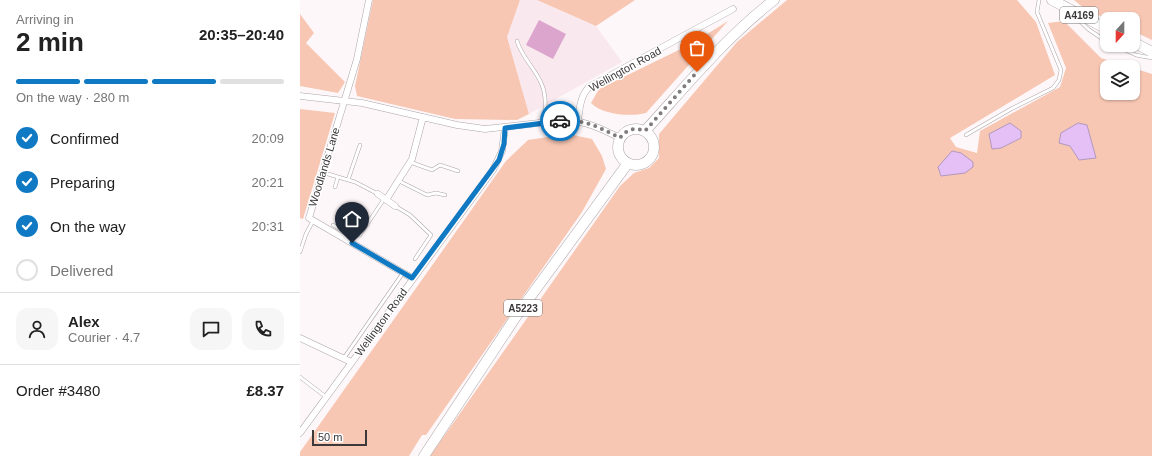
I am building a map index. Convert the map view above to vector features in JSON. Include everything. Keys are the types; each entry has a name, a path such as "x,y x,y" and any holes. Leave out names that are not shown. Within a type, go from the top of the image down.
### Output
{"main road":[{"path":"645,131 707,62 749,20 774,0"},
{"name":"A4169","path":"1052,0 1070,11 1100,26"},
{"path":"1140,46 1152,52"},
{"path":"634,129 645,131 653,140 653,152 646,162 640,164 628,163 620,155 618,143 620,138 624,133 634,129"},
{"name":"A5223","path":"424,456 517,316 628,163"}],"street":[{"name":"Woodlands Lane","path":"369,0 357,59 308,218 412,278"},
{"name":"Wellington Road","path":"578,120 583,93 589,87 733,9"},
{"path":"300,96 386,108 456,126 485,129 578,120 592,124 620,138"},
{"path":"385,199 399,181 410,162 423,118"},
{"name":"Wellington Road","path":"300,433 499,160 504,144 505,128"},
{"path":"378,194 395,206"},
{"path":"300,338 351,362"}],"lane":[{"path":"966,135 1011,109 1053,88 1060,80 1061,70 1037,12 1039,0"},
{"path":"1070,11 1088,29 1100,37"},
{"path":"517,41 520,51 542,85 546,103 544,123"},
{"path":"1129,52 1136,55 1152,58"},
{"path":"348,180 360,145"},
{"path":"410,162 432,170 440,165 458,171"},
{"path":"328,174 348,180 378,194"},
{"path":"335,187 338,177"},
{"path":"399,181 427,195 436,193 445,195"},
{"path":"333,225 353,236 360,235 385,199"},
{"path":"395,206 410,215 431,235 415,259"},
{"path":"300,252 306,234 313,221"},
{"path":"344,358 403,272"},
{"path":"300,377 326,397"}],"shaded area":[{"path":"373,0 520,0 507,37 529,114 517,120 455,119 357,96 355,86"},
{"path":"520,0 537,0 596,26 622,62 529,114 507,37"},
{"path":"537,0 635,0 596,26"},
{"path":"787,0 1017,0 1036,22 1055,75 950,138 956,147 977,153 980,131 1060,87 1066,68 1048,23 1064,21 1101,58 1107,60 1100,60 1100,100 1140,100 1140,70 1152,74 1152,456 430,456 620,186 634,173 649,168 659,158 659,134 737,42","holes":["1070,146 1096,158 1079,160"]},
{"path":"1074,0 1152,0 1152,40 1140,34 1140,12 1100,12 1100,16 1085,9"},
{"path":"300,14 314,33 306,43 345,82 338,93 300,86"},
{"path":"728,21 646,113 632,115 617,114 602,110 591,103 599,89 691,44"},
{"path":"300,109 335,113 303,219 300,218"},
{"path":"1010,123 1021,131 1021,138 1001,148 992,149 989,134"},
{"path":"1078,123 1087,125 1096,158 1079,160 1070,146 1059,143 1061,133"},
{"path":"568,134 592,139 602,156 606,169 582,212 426,435 422,435 409,456 300,456 300,452 506,161 528,140"},
{"path":"952,151 961,153 973,162 973,167 965,173 941,176 938,167"}],"building":[{"path":"539,20 566,34 553,59 526,45"}],"way so far":[{"path":"560,121 578,120 592,124 620,138 629,130 640,129 645,131 697,72"}],"route":[{"path":"352,243 412,278 493,170 499,160 504,144 505,128 560,121"}]}
